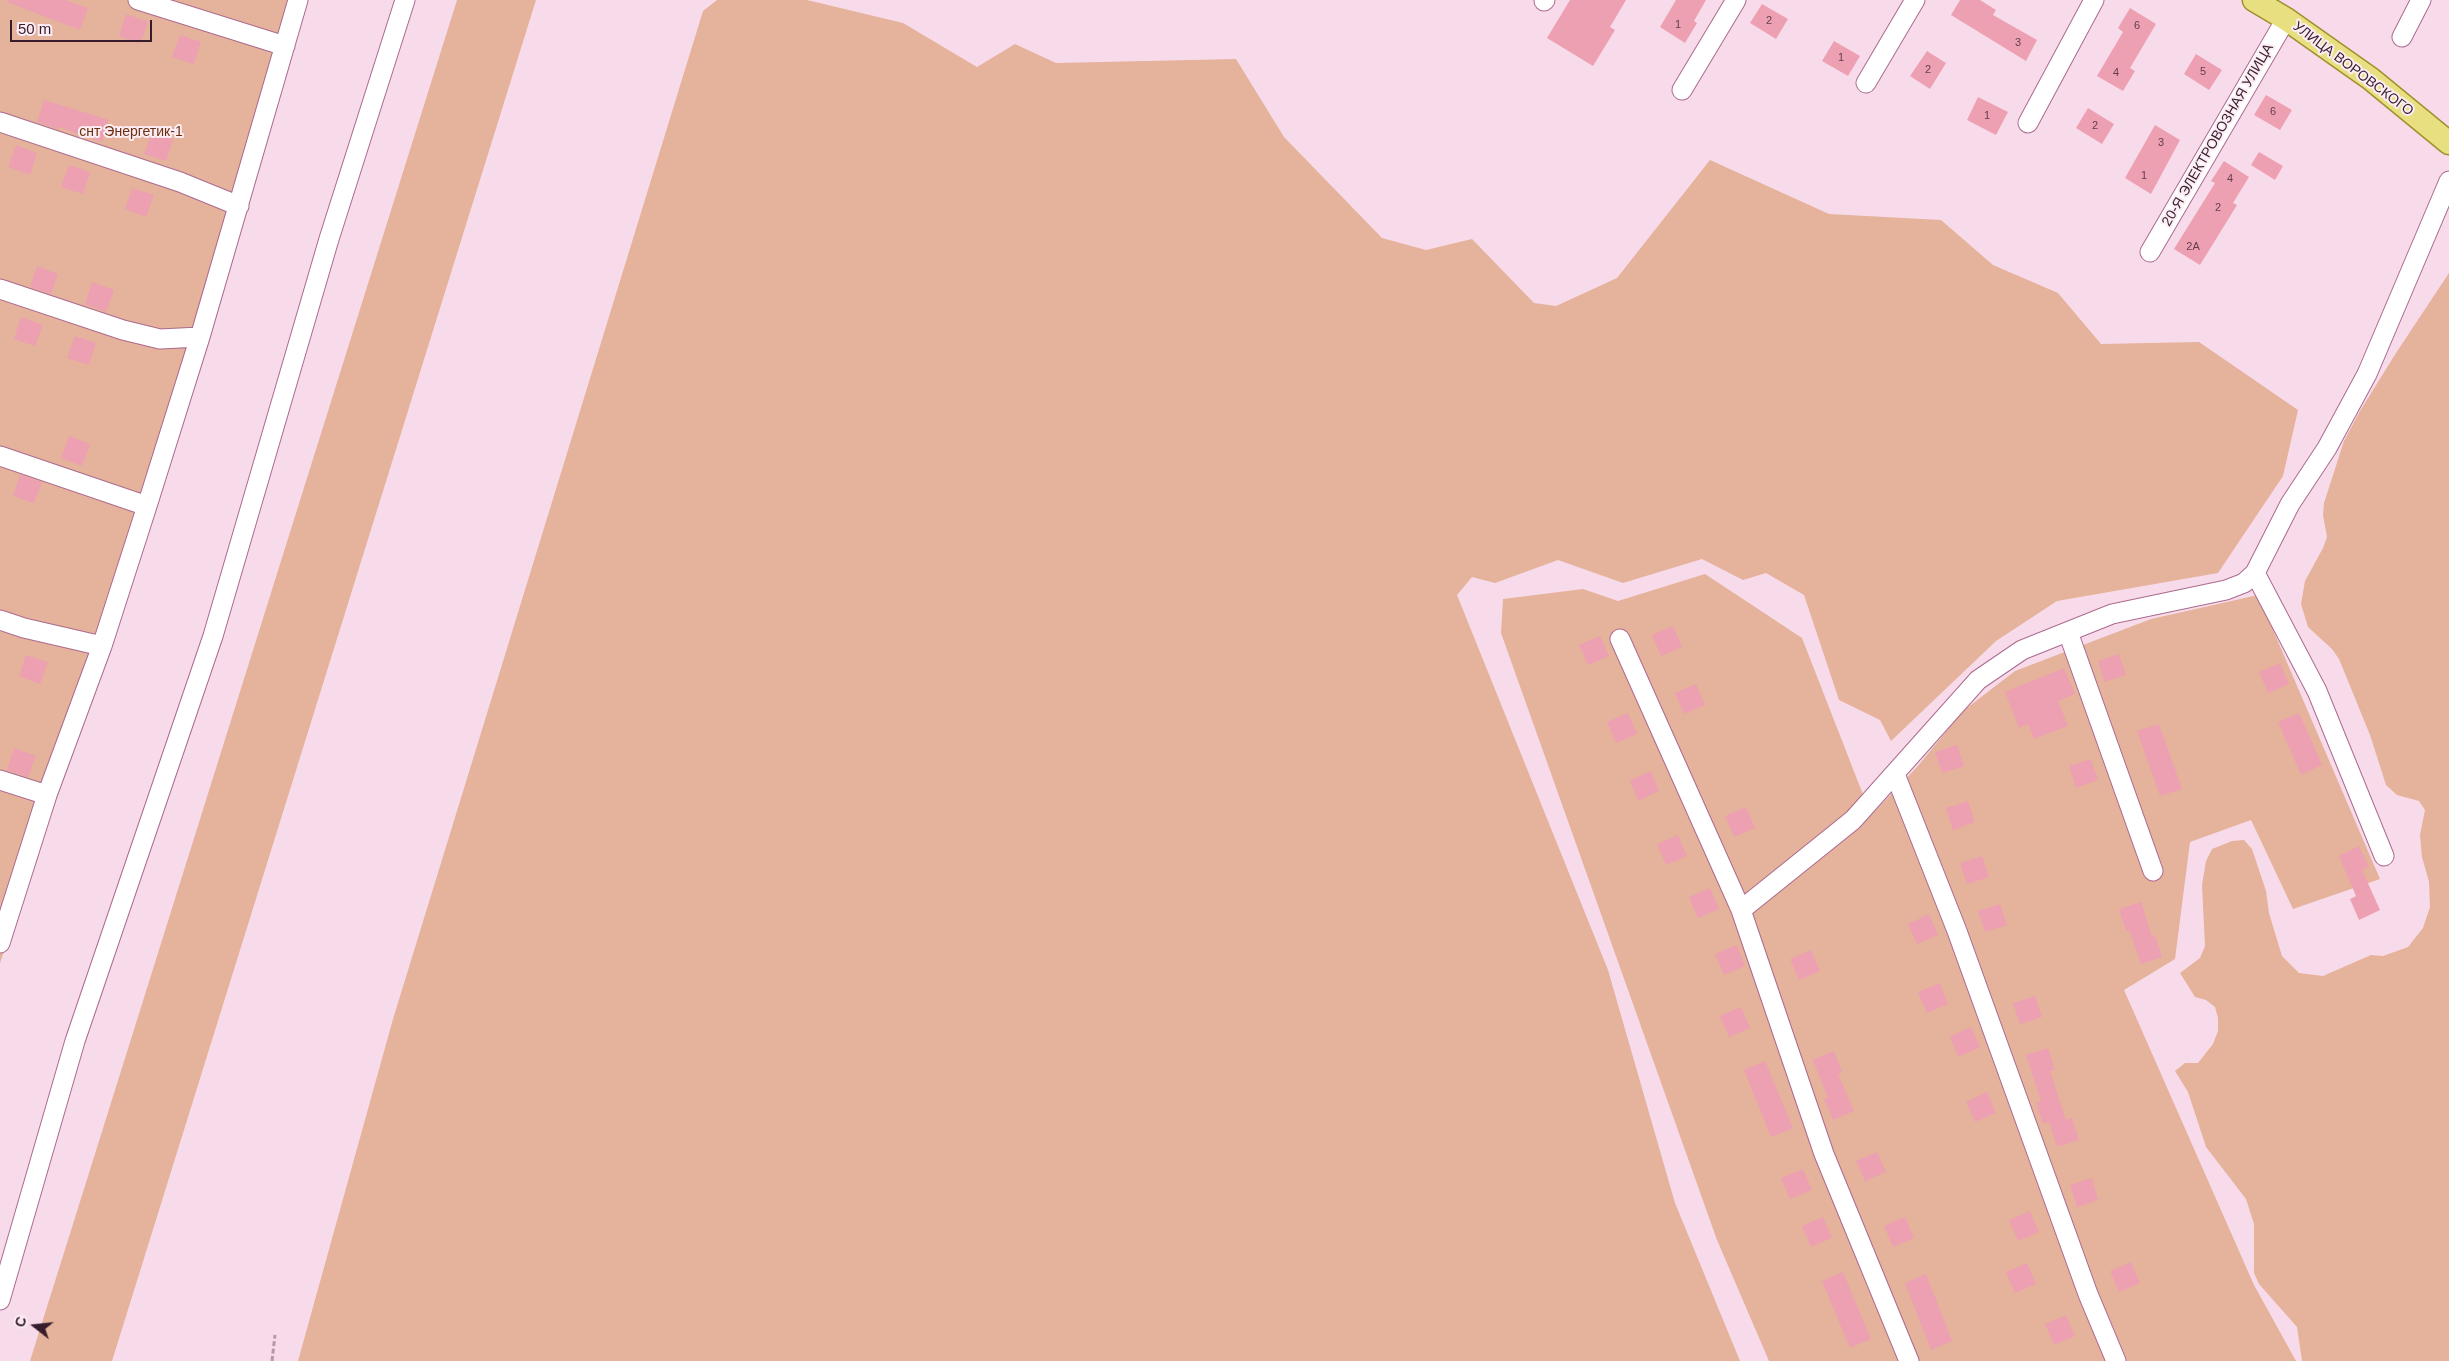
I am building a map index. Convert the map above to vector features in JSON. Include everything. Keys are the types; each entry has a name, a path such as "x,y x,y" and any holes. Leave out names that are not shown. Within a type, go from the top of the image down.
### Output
{"main road":[{"name":"УЛИЦА ВОРОВСКОГО","path":"2254,0 2286,19 2371,79 2449,143"}],"street":[{"path":"138,0 285,46"},
{"path":"0,943 47,795 102,646 147,506 200,337 298,0"},
{"path":"0,1300 75,1041 213,636 329,239 405,0"},
{"path":"1682,90 1736,0"},
{"path":"1866,83 1915,0"},
{"path":"2028,123 2094,0"},
{"path":"2402,37 2421,0"},
{"name":"20-Я ЭЛЕКТРОВОЗНАЯ УЛИЦА","path":"2150,252 2286,19"},
{"path":"0,122 180,182 238,206"},
{"path":"1741,910 1853,820 1978,680 2022,650 2112,614 2226,590 2244,583 2255,573 2290,504 2327,448 2367,374 2449,181"},
{"path":"0,288 123,330 160,338 200,337"},
{"path":"0,456 147,506"},
{"path":"2255,573 2317,691 2384,856"},
{"path":"0,620 24,628 102,646"},
{"path":"2068,632 2153,871"},
{"path":"1620,638 1741,910 1824,1154 1909,1361"},
{"path":"1894,774 1957,931 2085,1284 2116,1361"},
{"path":"0,780 47,795"}],"path":[{"path":"272,1361 275,1335"}],"green space":[{"name":"снт Энергетик-1","path":"0,0 305,0 203,358 152,523 0,963"},
{"path":"457,0 536,0 112,1361 30,1361"},
{"path":"717,0 807,0 903,23 977,67 1015,44 1056,63 1236,59 1284,137 1382,238 1426,250 1472,239 1534,303 1556,306 1617,278 1710,160 1829,214 1941,220 1993,265 2058,293 2101,344 2199,342 2298,410 2283,476 2218,573 2057,601 1996,641 1891,741 1880,720 1839,700 1804,595 1766,573 1743,580 1702,559 1623,583 1558,560 1495,583 1472,577 1457,595 1608,970 1675,1203 1740,1361 298,1361 393,1019 703,11"},
{"path":"2449,273 2449,1361 2302,1361 2297,1327 2259,1284 2254,1273 2254,1224 2246,1199 2206,1147 2188,1092 2175,1071 2185,1063 2198,1063 2213,1044 2218,1031 2218,1018 2215,1007 2206,1000 2195,997 2180,973 2200,958 2205,946 2202,885 2206,861 2212,849 2232,841 2244,840 2252,849 2266,891 2269,913 2282,956 2299,973 2323,976 2371,955 2383,956 2397,951 2408,947 2423,928 2430,907 2429,882 2422,857 2420,835 2425,810 2419,801 2397,795 2386,785 2370,735 2339,659 2332,649 2308,627 2301,604 2305,581 2327,537 2323,515 2324,503 2344,441 2396,353"},
{"path":"1705,574 1802,638 1871,815 1917,767 1963,711 2015,671 2151,619 2258,595 2380,879 2293,909 2251,820 2190,842 2175,959 2124,990 2254,1285 2296,1361 1769,1361 1717,1240 1501,633 1503,599 1583,589 1618,601"}],"building":[{"path":"7,0 65,0 88,8 80,30 7,2"},
{"path":"1570,0 1626,0 1610,27 1615,30 1593,66 1547,38"},
{"path":"1676,0 1706,0 1694,21 1697,23 1685,43 1660,27"},
{"path":"1960,0 1980,0 1996,10 1993,15 2037,40 2026,61 1951,15"},
{"path":"1762,4 1788,19 1776,39 1750,23"},
{"path":"2130,8 2156,24 2130,68 2135,71 2123,91 2097,76 2123,32 2118,28"},
{"path":"126,14 148,22 140,44 119,36"},
{"path":"180,35 201,42 194,64 172,57"},
{"path":"1834,41 1860,56 1848,76 1822,61"},
{"path":"1927,51 1946,63 1930,89 1910,76"},
{"path":"2196,54 2222,70 2209,90 2184,74"},
{"path":"2266,95 2292,110 2280,130 2254,115"},
{"path":"1978,97 2008,112 1996,135 1967,120"},
{"path":"44,100 109,120 102,142 59,127 58,129 37,122"},
{"path":"2088,108 2114,124 2102,144 2076,128"},
{"path":"2155,125 2180,140 2151,194 2125,178"},
{"path":"152,132 173,139 166,161 144,154"},
{"path":"16,145 37,153 30,175 8,167"},
{"path":"2259,152 2283,166 2275,180 2251,165"},
{"path":"2224,161 2249,177 2233,203 2237,205 2200,265 2174,249 2215,183 2211,181"},
{"path":"69,165 90,172 83,194 61,187"},
{"path":"132,188 154,195 146,217 125,209"},
{"path":"37,266 58,274 51,294 30,287"},
{"path":"92,282 114,290 106,312 85,304"},
{"path":"21,317 43,325 35,346 14,339"},
{"path":"75,336 96,343 89,365 67,358"},
{"path":"69,436 90,444 82,466 61,458"},
{"path":"20,475 42,482 34,503 13,496"},
{"path":"1673,626 1682,647 1661,656 1652,635"},
{"path":"1600,636 1609,656 1588,665 1579,645"},
{"path":"2119,654 2126,675 2104,682 2098,661"},
{"path":"26,655 48,662 40,684 19,676"},
{"path":"2280,663 2289,684 2268,693 2259,672"},
{"path":"2064,668 2075,694 2058,701 2068,726 2034,739 2028,724 2019,728 2005,692"},
{"path":"1696,684 1705,705 1684,714 1675,693"},
{"path":"1628,713 1637,734 1616,743 1607,722"},
{"path":"2299,713 2322,765 2301,775 2278,722"},
{"path":"2159,724 2182,789 2160,796 2137,731"},
{"path":"1957,745 1964,766 1942,773 1935,752"},
{"path":"14,748 36,756 28,777 7,770"},
{"path":"2091,759 2098,780 2076,788 2069,766"},
{"path":"1651,771 1659,791 1638,801 1630,780"},
{"path":"1968,801 1975,822 1953,830 1946,808"},
{"path":"1746,807 1755,828 1734,837 1725,816"},
{"path":"1678,835 1687,856 1666,865 1657,844"},
{"path":"2359,846 2369,867 2362,870 2380,910 2359,920 2350,899 2356,896 2339,856"},
{"path":"1982,856 1989,877 1967,884 1960,863"},
{"path":"1710,888 1719,909 1698,918 1689,897"},
{"path":"2141,902 2152,937 2155,935 2162,957 2141,964 2129,930 2126,931 2119,909"},
{"path":"2000,904 2007,925 1985,932 1978,911"},
{"path":"1929,914 1938,935 1917,944 1908,924"},
{"path":"1737,945 1745,966 1724,975 1715,954"},
{"path":"1811,950 1820,971 1799,980 1790,959"},
{"path":"1940,983 1948,1004 1927,1013 1918,992"},
{"path":"2035,996 2042,1017 2020,1024 2013,1003"},
{"path":"1741,1007 1750,1028 1729,1037 1720,1016"},
{"path":"1971,1027 1980,1047 1958,1057 1950,1036"},
{"path":"2048,1048 2055,1070 2050,1071 2066,1120 2072,1118 2079,1140 2057,1147 2049,1122 2043,1124 2036,1103 2041,1101 2026,1055"},
{"path":"1834,1051 1842,1072 1838,1074 1854,1111 1833,1120 1824,1099 1828,1098 1813,1060"},
{"path":"1765,1061 1793,1128 1771,1137 1744,1070"},
{"path":"1987,1092 1996,1113 1975,1122 1966,1102"},
{"path":"1877,1152 1886,1172 1865,1181 1856,1161"},
{"path":"1803,1169 1812,1190 1790,1199 1781,1178"},
{"path":"2092,1178 2098,1200 2077,1207 2070,1185"},
{"path":"2030,1211 2039,1232 2018,1241 2009,1220"},
{"path":"1823,1217 1832,1238 1811,1247 1802,1226"},
{"path":"1905,1217 1914,1238 1893,1247 1884,1226"},
{"path":"2131,1262 2140,1283 2119,1292 2110,1271"},
{"path":"2027,1263 2036,1284 2015,1293 2006,1272"},
{"path":"1843,1272 1871,1339 1850,1348 1822,1281"},
{"path":"1926,1274 1952,1341 1931,1350 1905,1283"},
{"path":"2066,1315 2075,1336 2054,1345 2045,1324"}]}
